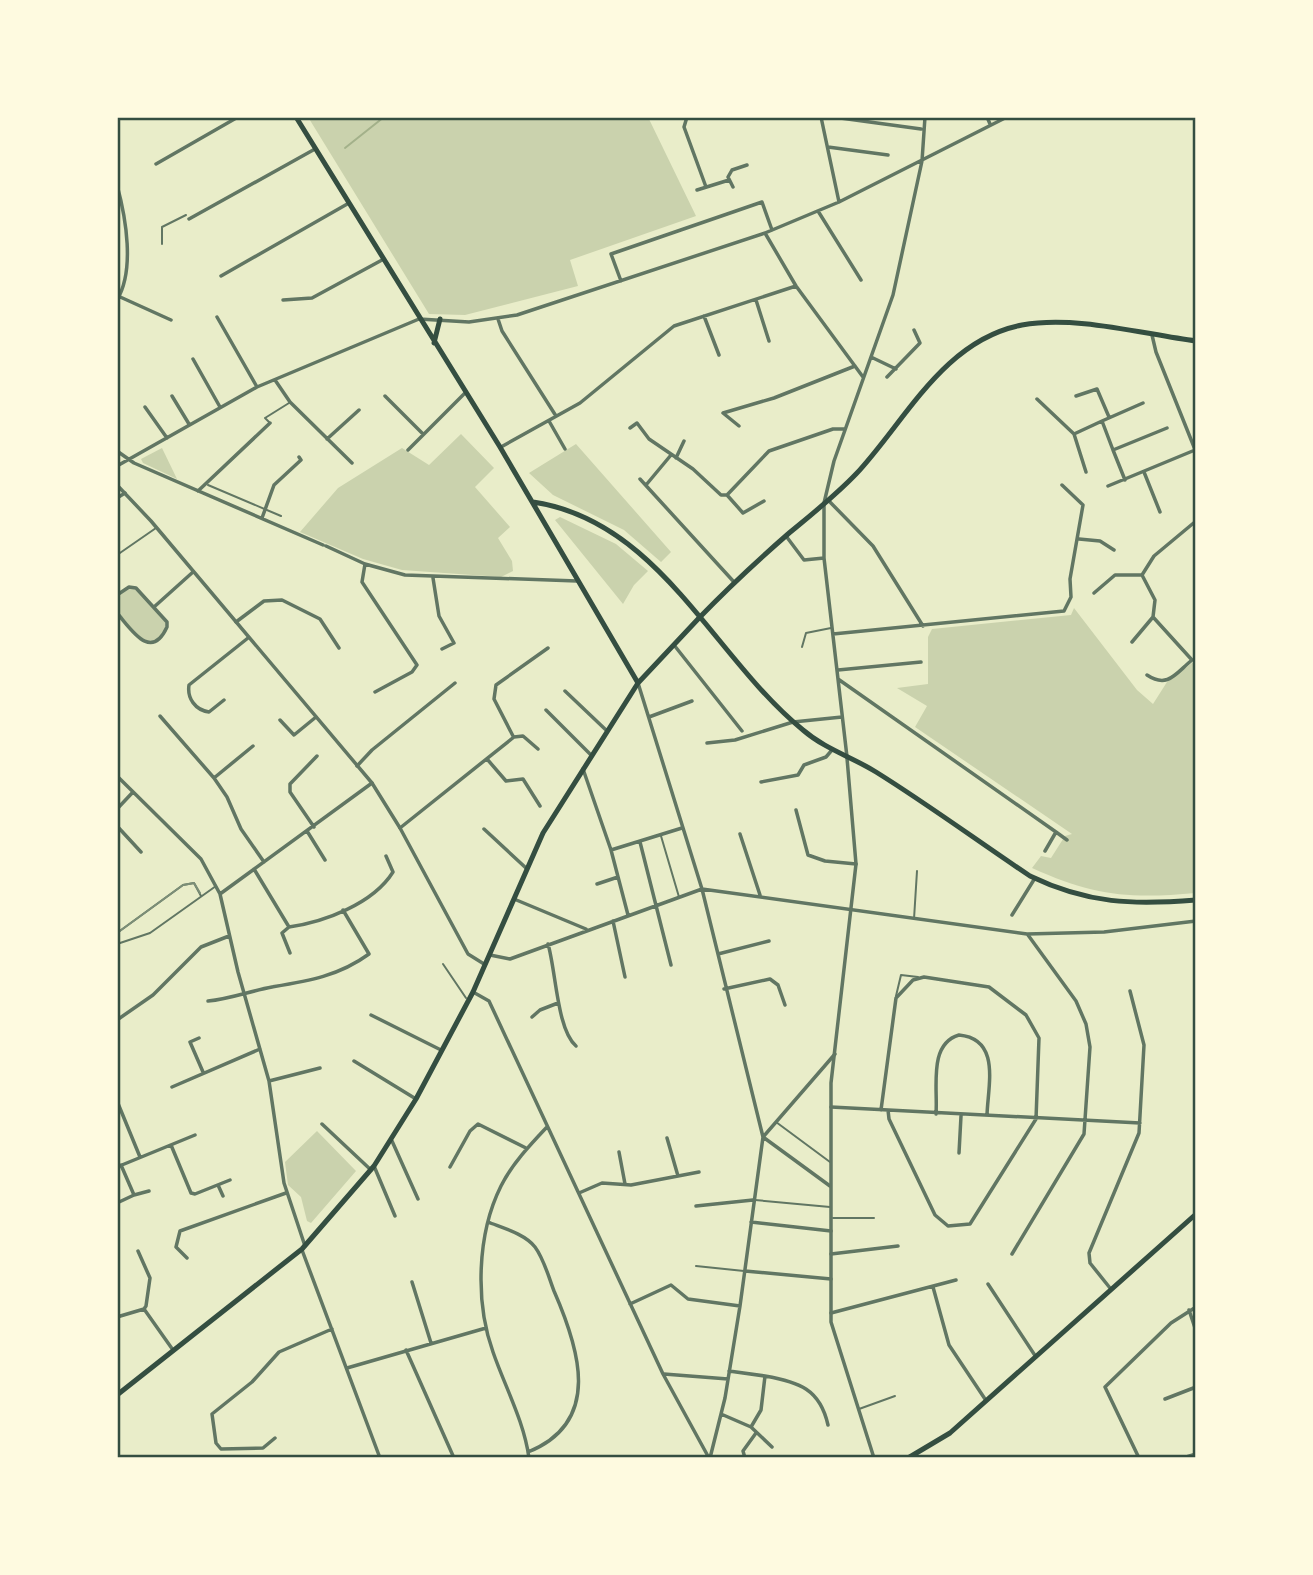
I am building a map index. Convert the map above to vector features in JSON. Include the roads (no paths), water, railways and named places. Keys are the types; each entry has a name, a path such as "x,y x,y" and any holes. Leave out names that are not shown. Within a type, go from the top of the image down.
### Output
{"main road":[{"path":"296,117 500,447 638,683"},
{"path":"434,343 440,319"},
{"path":"117,1395 304,1247 372,1168 391,1141 469,1000 543,833 590,754 638,683 734,582 856,474 924,388 958,356 1020,326 1050,323 1196,341"},
{"path":"533,502 552,505 585,518 618,536 644,557 793,722 832,750 881,775 1035,878 1096,900 1147,904 1196,900"},
{"path":"908,1458 950,1433 985,1399 1196,1214"}],"street":[{"path":"156,164 238,117"},
{"path":"687,117 684,127 706,187"},
{"path":"821,117 839,202"},
{"path":"833,117 922,129"},
{"path":"874,1458 831,1322 831,1107 856,864 838,670 824,558 826,501 845,429 893,295 922,162 922,129 925,117"},
{"path":"987,117 990,124"},
{"path":"117,466 257,387 419,319 469,322 534,311 765,233 839,202 1007,117"},
{"path":"828,147 888,155"},
{"path":"187,217 315,149"},
{"path":"733,187 729,180 732,170 747,164"},
{"path":"697,190 729,180"},
{"path":"117,185 125,234 126,275 118,298 170,320"},
{"path":"621,281 611,254 670,232 762,202 772,230"},
{"path":"221,276 349,203"},
{"path":"818,211 862,279"},
{"path":"765,233 796,286 863,377"},
{"path":"283,300 312,298 382,260"},
{"path":"500,447 580,403 674,326 796,286"},
{"path":"756,300 769,341"},
{"path":"704,316 719,355"},
{"path":"217,317 257,387"},
{"path":"498,319 502,331 557,416"},
{"path":"887,377 920,343 914,330"},
{"path":"1108,486 1195,451 1156,352 1152,335"},
{"path":"871,357 896,369"},
{"path":"192,359 220,407"},
{"path":"739,426 723,413 775,398 855,366"},
{"path":"274,380 290,402 352,463"},
{"path":"1076,396 1097,389 1109,417"},
{"path":"408,450 466,392"},
{"path":"172,396 190,425"},
{"path":"384,396 423,434"},
{"path":"1037,399 1074,434 1086,472"},
{"path":"1074,434 1143,403"},
{"path":"145,407 167,438"},
{"path":"327,439 359,410"},
{"path":"549,421 565,449"},
{"path":"1102,421 1125,480"},
{"path":"198,491 270,423"},
{"path":"630,428 637,423 649,439 677,458 721,495 727,495 769,451 833,429 845,429"},
{"path":"1113,450 1167,428"},
{"path":"677,458 684,441"},
{"path":"117,451 131,458 134,463 365,564 394,573 432,577 577,581"},
{"path":"646,485 671,454"},
{"path":"262,519 274,485 301,460 299,457"},
{"path":"1144,472 1160,512"},
{"path":"640,479 734,582"},
{"path":"117,485 157,528 372,783 400,828 468,954 486,965"},
{"path":"834,634 1064,611 1071,597 1071,566 1079,539 1083,505 1062,485"},
{"path":"117,498 125,493"},
{"path":"727,495 743,513 764,501"},
{"path":"826,501 873,546 923,626"},
{"path":"1142,575 1153,556 1196,521"},
{"path":"786,536 804,560 824,558"},
{"path":"1079,539 1100,541 1115,550"},
{"path":"365,564 362,582 417,665 412,672 375,692"},
{"path":"155,607 193,572"},
{"path":"1094,593 1115,575 1142,575"},
{"path":"1132,642 1153,617 1155,600 1142,575"},
{"path":"432,577 439,616 454,643 442,649"},
{"path":"117,595 129,587 136,588 167,622 167,627 153,642 147,643 140,641 117,613"},
{"path":"235,623 264,601 282,600 320,619 339,648"},
{"path":"1147,675 1157,682 1166,682 1192,660 1153,617"},
{"path":"224,700 208,712 202,711 190,698 188,685 248,638"},
{"path":"674,644 742,731"},
{"path":"514,737 494,699 496,685 548,648"},
{"path":"838,670 920,662"},
{"path":"838,679 1067,840"},
{"path":"357,765 455,683"},
{"path":"638,683 702,889 724,989 763,1137 728,1379 709,1458"},
{"path":"565,691 606,730"},
{"path":"649,717 692,701"},
{"path":"546,710 590,754"},
{"path":"160,716 214,778 227,797 240,829 264,862"},
{"path":"280,720 294,735 316,717"},
{"path":"707,743 775,730 793,722 842,717"},
{"path":"400,828 514,737 523,736 538,749"},
{"path":"214,778 253,746"},
{"path":"761,782 798,775 804,765 826,757 832,750"},
{"path":"314,827 290,792 290,784 317,756"},
{"path":"487,758 506,781 523,779 540,806"},
{"path":"582,768 587,771 628,915"},
{"path":"117,776 201,859 217,886 269,1081 286,1193 332,1329 380,1458"},
{"path":"220,894 372,783"},
{"path":"117,809 133,792"},
{"path":"796,810 808,855 825,861 856,864"},
{"path":"117,826 141,852"},
{"path":"611,850 682,828"},
{"path":"484,829 526,868"},
{"path":"307,831 325,860"},
{"path":"1045,851 1056,832"},
{"path":"740,834 760,895"},
{"path":"640,842 671,965"},
{"path":"290,953 282,933 289,927 304,925 343,910 375,892 391,876 393,869 386,856"},
{"path":"254,869 289,927"},
{"path":"597,884 618,877"},
{"path":"1012,915 1035,878"},
{"path":"490,954 510,959 702,889 1027,934 1104,932 1196,921"},
{"path":"514,899 588,930"},
{"path":"208,1002 334,974 369,954 343,910"},
{"path":"613,921 625,977"},
{"path":"1012,1254 1082,1140 1086,1121 1090,1047 1086,1024 1069,989 1027,934"},
{"path":"117,1020 153,995 201,947 229,936"},
{"path":"718,954 769,941"},
{"path":"548,944 556,970 558,1003 569,1041 576,1046"},
{"path":"881,1110 896,998 907,984 919,977 989,987 1026,1014 1039,1038 1037,1119 975,1219 956,1227 941,1223 889,1119 888,1110"},
{"path":"724,989 771,979 778,985 785,1005"},
{"path":"1110,1289 1090,1263 1089,1254 1135,1148 1140,1123 1144,1045 1130,991"},
{"path":"473,992 489,1001 663,1374 709,1458"},
{"path":"533,1017 540,1010 558,1003"},
{"path":"371,1015 442,1051"},
{"path":"936,1114 938,1055 948,1040 959,1035 981,1041 988,1050 987,1115"},
{"path":"199,1038 190,1042 203,1072"},
{"path":"172,1087 260,1049"},
{"path":"763,1137 835,1053"},
{"path":"354,1061 415,1099"},
{"path":"269,1081 320,1068"},
{"path":"117,1103 140,1157"},
{"path":"831,1107 1140,1123"},
{"path":"959,1153 961,1115"},
{"path":"322,1124 372,1168 395,1216"},
{"path":"450,1167 470,1130 478,1124 527,1149"},
{"path":"488,1222 513,1231 535,1246 568,1321 579,1361 579,1386 573,1413 560,1433 528,1455 526,1438 491,1349 481,1265 488,1222 501,1186 527,1149 547,1127"},
{"path":"134,1195 119,1166 195,1135"},
{"path":"763,1137 831,1187"},
{"path":"667,1138 678,1177"},
{"path":"391,1141 418,1199"},
{"path":"171,1145 191,1193 230,1180"},
{"path":"619,1152 625,1185"},
{"path":"579,1194 603,1183 625,1185 699,1172"},
{"path":"218,1185 223,1196"},
{"path":"117,1203 149,1191"},
{"path":"187,1258 176,1247 180,1231 286,1193"},
{"path":"696,1206 754,1200"},
{"path":"751,1222 831,1231"},
{"path":"831,1254 898,1246"},
{"path":"138,1251 150,1278 144,1309 174,1351"},
{"path":"745,1271 831,1279"},
{"path":"831,1313 956,1280"},
{"path":"412,1282 431,1343"},
{"path":"988,1284 1036,1357"},
{"path":"630,1304 671,1285 688,1299 740,1306"},
{"path":"933,1287 949,1345 985,1399"},
{"path":"1139,1458 1105,1387 1189,1310 1196,1307"},
{"path":"117,1317 144,1309"},
{"path":"1189,1310 1196,1331"},
{"path":"347,1368 487,1327"},
{"path":"275,1438 263,1448 221,1449 216,1443 212,1414 252,1382 279,1352 332,1329"},
{"path":"406,1350 454,1458"},
{"path":"729,1371 796,1381 813,1398 824,1404 828,1425"},
{"path":"663,1374 728,1379"},
{"path":"751,1427 761,1410 765,1376"},
{"path":"1165,1399 1196,1387"},
{"path":"721,1414 751,1427 772,1447"},
{"path":"745,1458 743,1451 757,1432"},
{"path":"1183,1458 1196,1454"}],"lane":[{"path":"162,244 162,227 187,217"},
{"path":"270,423 265,418 290,402"},
{"path":"205,484 281,516"},
{"path":"117,555 157,528"},
{"path":"802,648 806,633 833,628"},
{"path":"660,835 679,899"},
{"path":"914,919 917,871"},
{"path":"117,933 183,885 194,884 201,897"},
{"path":"117,944 150,933 217,886"},
{"path":"443,964 469,1000"},
{"path":"896,998 897,980 901,975 919,977"},
{"path":"776,1122 831,1163"},
{"path":"754,1200 831,1208"},
{"path":"831,1218 874,1217"},
{"path":"696,1266 745,1271"},
{"path":"859,1409 895,1396"}],"waterway":[{"path":"345,148 384,117"}],"tram line":[{"path":"117,933 183,885 194,883 200,893"}]}
